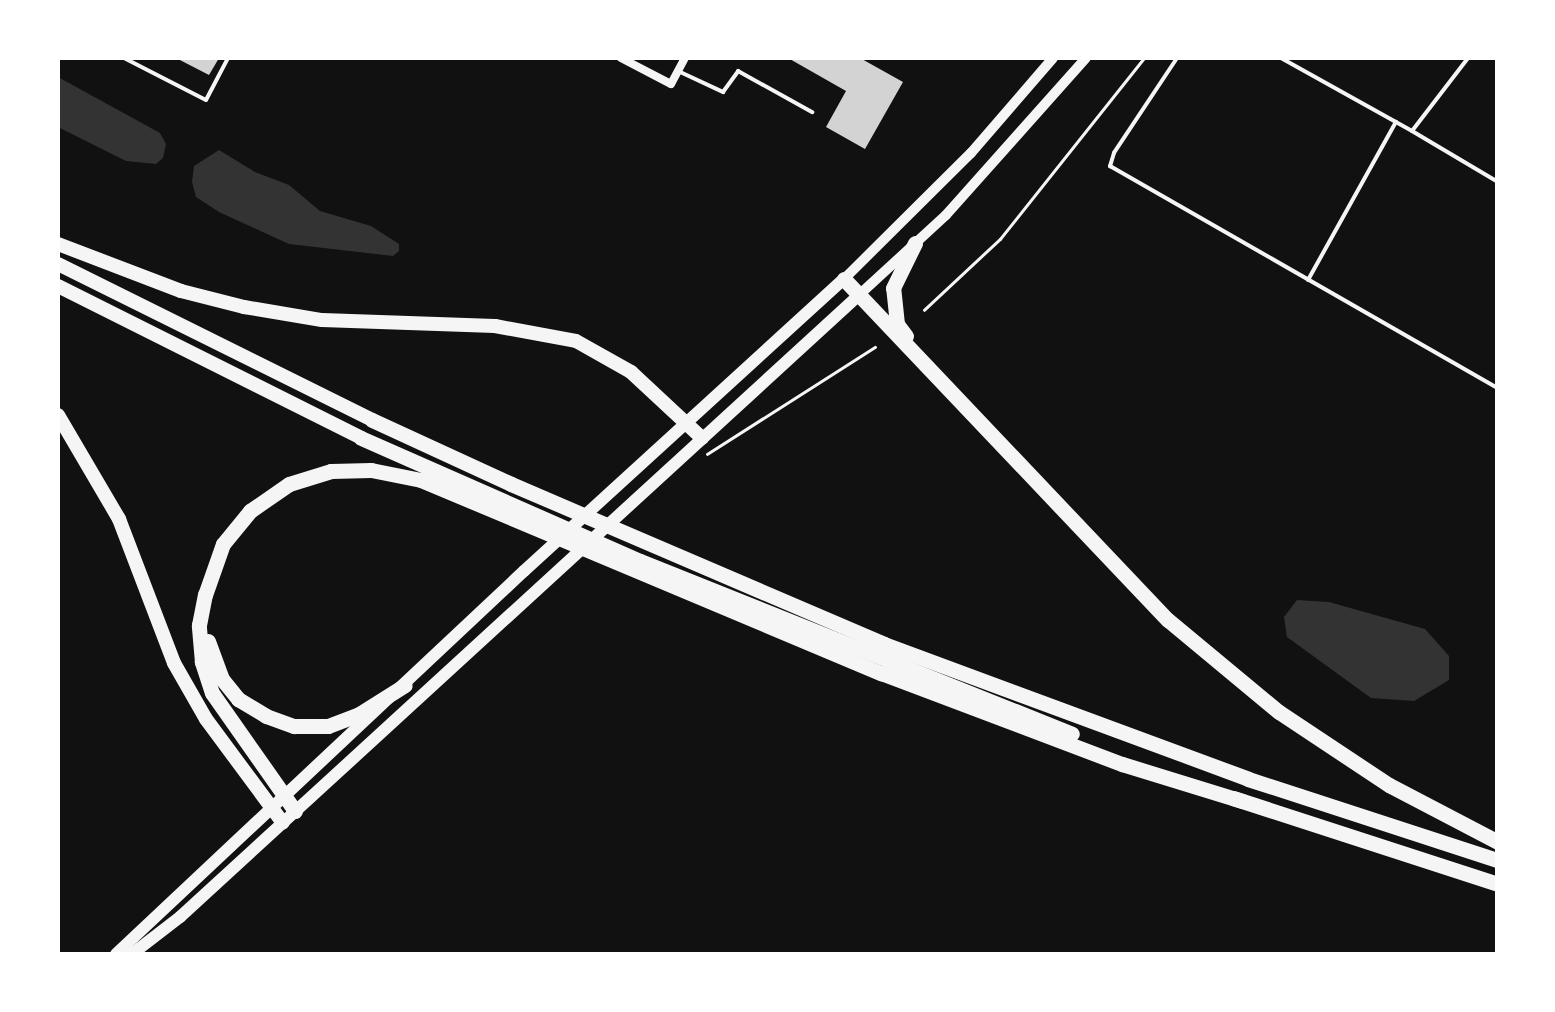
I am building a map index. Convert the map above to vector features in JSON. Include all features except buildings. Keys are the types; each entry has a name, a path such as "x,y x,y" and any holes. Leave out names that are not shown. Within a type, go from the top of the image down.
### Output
{"highway":[{"path":"916,243 900,268 892,305 897,324 931,372"},
{"path":"58,244 181,291 244,307 322,320 494,326 576,341 631,372 702,438"},
{"path":"58,264 372,420 548,500 902,650 1248,779 1498,860"},
{"path":"844,279 1108,560 1182,632 1310,732 1389,784 1498,842"},
{"path":"58,286 361,438 806,630 1242,801"},
{"path":"58,415 118,519 174,663 206,719 289,817"},
{"path":"277,803 212,693 202,662 199,625 205,595 223,544 250,511 289,484 331,471 371,470 422,480 881,673 1122,764 1498,884"},
{"path":"205,595 210,651 222,679 238,699 266,716 294,726 328,726 359,714 406,685"}],"main road":[{"path":"116,954 524,571 844,279"},
{"path":"132,954 289,817 858,295"}],"street":[{"path":"620,58 671,84 686,58"},
{"path":"844,279 971,153 1053,58"},
{"path":"858,295 946,214 1086,58"}],"lane":[{"path":"124,58 206,100 228,58"},
{"path":"1177,58 1110,166 1498,388"},
{"path":"1281,58 1498,182"},
{"path":"1412,131 1468,58"},
{"path":"678,71 723,92 738,71 812,112"},
{"path":"1308,280 1396,122"}],"path":[{"path":"924,310 1000,239 1144,58"},
{"path":"702,457 874,347"}],"shaded area":[{"path":"58,77 160,133 166,144 163,158 156,164 126,161 58,127"},
{"path":"219,150 255,172 289,185 320,211 371,226 399,244 399,251 393,256 289,244 219,212 196,197 192,182 194,166"},
{"path":"1297,600 1329,602 1425,629 1449,656 1449,680 1414,701 1371,698 1287,637 1284,617"}]}
